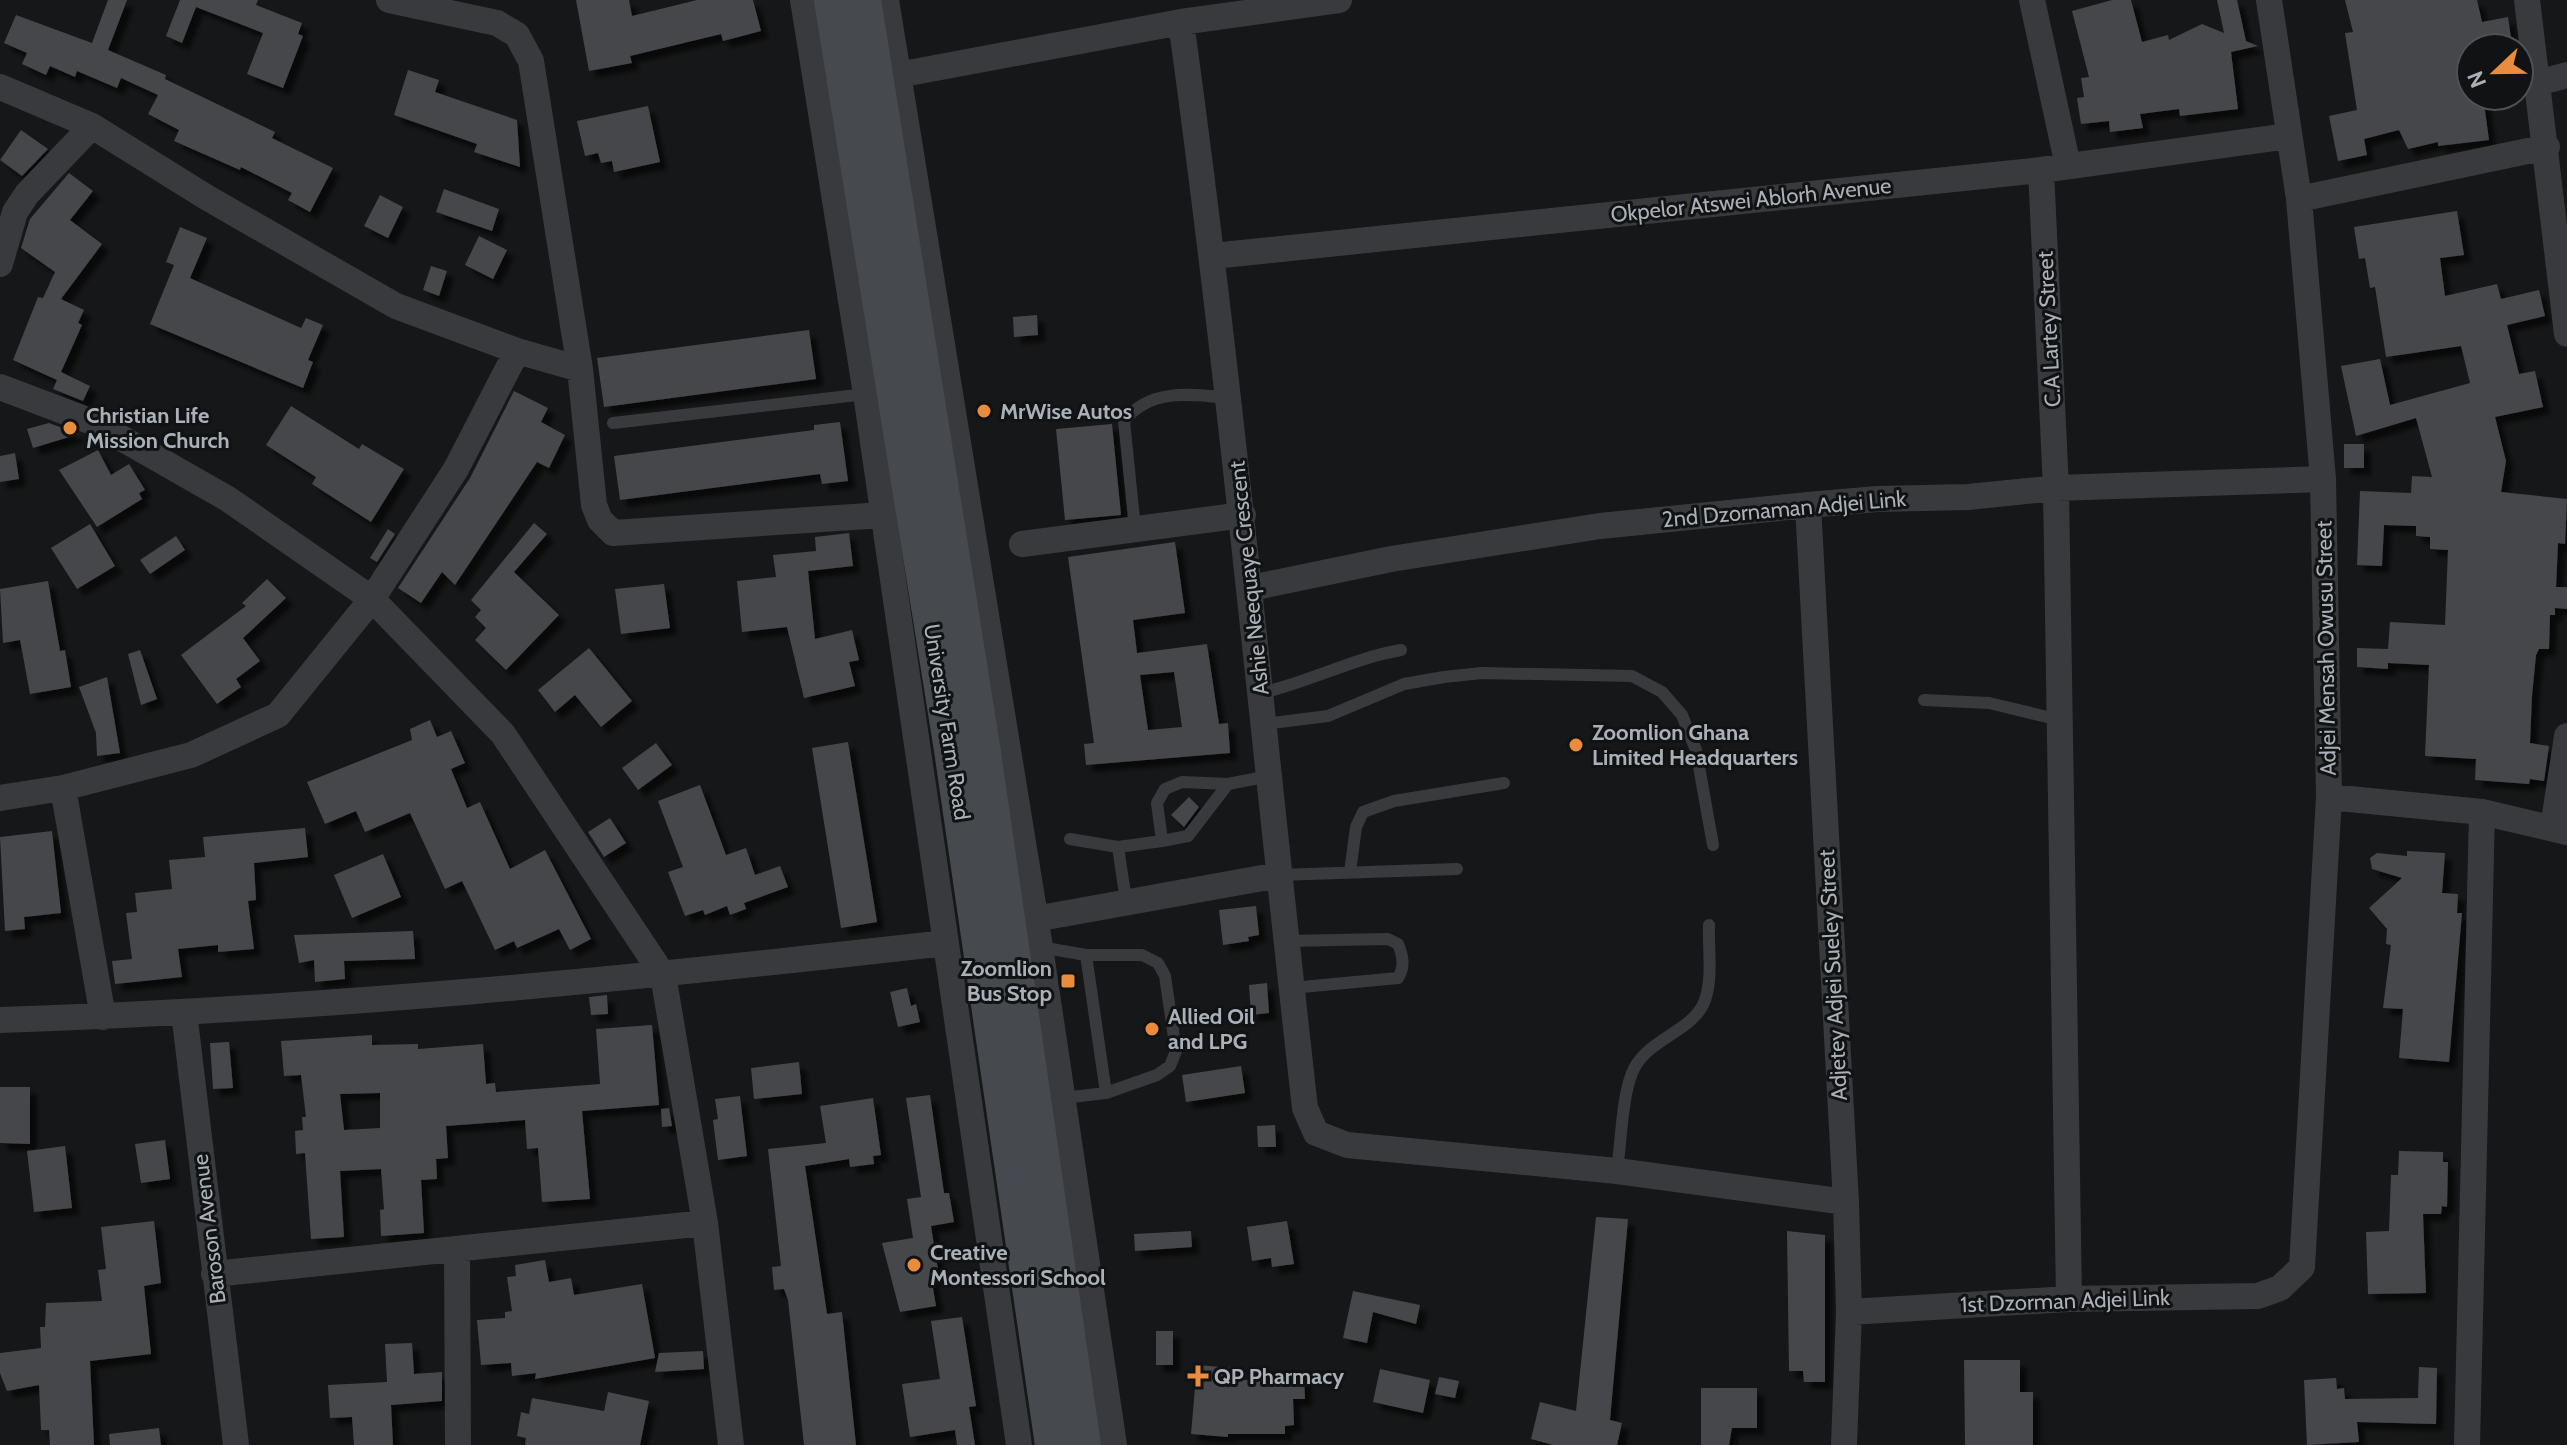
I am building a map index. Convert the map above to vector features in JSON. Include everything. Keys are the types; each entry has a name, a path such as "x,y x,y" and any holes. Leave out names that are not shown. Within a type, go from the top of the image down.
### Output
{"street":[{"path":"389,0 497,23 517,35 531,61 580,369 594,505 600,520 613,533 883,515"},
{"path":"803,0 866,394 1019,1445"},
{"name":"University Farm Road","path":"832,0 952,750 1053,1445"},
{"name":"University Farm Road","path":"863,0 982,746 1083,1445"},
{"path":"886,0 1040,947 1114,1445"},
{"path":"898,75 1181,22 1339,0"},
{"path":"2032,0 2068,166"},
{"name":"Adjei Mensah Owusu Street","path":"2269,0 2299,199 2323,479 2329,797 2302,1267 2280,1288"},
{"path":"2527,0 2567,334"},
{"name":"Ashie Neequaye Crescent","path":"1181,22 1213,256 1243,515 1305,1108 1316,1133 1347,1145 1617,1171"},
{"path":"2538,83 2567,75"},
{"path":"0,87 92,126 206,197 396,306 517,351 580,369"},
{"path":"0,264 15,212 21,203 92,126"},
{"name":"Okpelor Atswei Ablorh Avenue","path":"1213,256 2041,170 2289,136"},
{"path":"2299,199 2547,147"},
{"name":"C.A Lartey Street","path":"2041,170 2056,488 2069,1299"},
{"path":"0,798 63,788 191,755 278,715 372,599 456,469 517,351"},
{"path":"0,387 95,423 228,499 372,599 503,734 663,975 705,1223 731,1445"},
{"path":"0,409 36,401"},
{"name":"2nd Dzornaman Adjei Link","path":"1251,588 1391,559 1600,526 1877,499 1968,497 2056,488 2323,479"},
{"name":"Adjetey Adjei Sueley Street","path":"1808,505 1846,1202 1849,1312 1844,1445"},
{"path":"1022,544 1243,515"},
{"path":"2329,797 2482,812 2560,830 2567,736"},
{"path":"63,788 103,1017"},
{"path":"2467,1445 2482,812"},
{"path":"1035,919 1279,875"},
{"path":"0,1020 184,1012 663,975 945,943"},
{"name":"Baroson Avenue","path":"184,1012 236,1445"},
{"path":"1617,1171 1846,1202"},
{"path":"214,1274 705,1223"},
{"path":"457,1251 458,1445"},
{"name":"1st Dzorman Adjei Link","path":"1849,1312 2069,1299 2258,1296 2280,1288"}],"lane":[{"path":"1135,528 1124,421 1141,405 1178,393 1229,398"},
{"path":"613,423 866,394"},
{"path":"1261,693 1310,679 1363,658 1401,650"},
{"path":"1264,724 1328,716 1404,684 1444,677 1482,673 1632,676 1662,692 1682,715 1696,750 1713,845"},
{"path":"1924,700 1989,703 2060,720"},
{"path":"1162,841 1157,803 1165,789 1182,782 1228,784 1269,776"},
{"path":"1350,872 1356,827 1363,812 1394,801 1504,783"},
{"path":"1070,839 1118,847 1188,836 1228,784"},
{"path":"1118,847 1126,901"},
{"path":"1279,875 1457,869"},
{"path":"1617,1171 1631,1073 1644,1054 1696,1014 1705,1003 1709,925"},
{"path":"1286,941 1388,939 1398,944 1402,954 1403,971 1398,978 1291,988"},
{"path":"1040,947 1086,955 1142,955 1158,963 1165,976 1176,1051 1170,1066 1157,1075 1106,1093 1063,1098"},
{"path":"1086,955 1106,1093"}],"building":[{"path":"108,0 127,0 108,50 166,75 165,79 275,132 272,138 333,168 310,212 288,200 292,193 241,167 240,170 174,141 179,130 148,114 158,95 121,78 117,88 77,71 75,77 50,66 46,75 22,64 27,53 4,43 16,15 92,43"},
{"path":"180,0 258,0 256,5 302,23 298,34 303,36 283,88 247,74 263,33 196,7 182,43 166,36"},
{"path":"576,0 629,0 632,16 697,0 753,0 761,31 723,41 721,34 630,56 632,63 589,71"},
{"path":"2112,0 2131,0 2142,42 2168,35 2169,40 2202,24 2224,33 2217,0 2237,0 2246,41 2258,46 2231,52 2238,109 2180,116 2179,109 2140,114 2143,128 2110,132 2109,121 2081,124 2077,98 2084,97 2081,78 2089,77 2072,11"},
{"path":"2345,0 2477,0 2482,22 2508,17 2510,32 2455,32 2455,112 2485,112 2489,140 2438,146 2438,142 2408,149 2399,130 2364,139 2367,155 2338,161 2329,116 2357,110 2345,33 2353,32"},
{"path":"408,70 439,80 435,92 517,120 520,167 474,152 477,144 394,115"},
{"path":"648,106 660,162 614,172 612,161 601,163 598,153 585,156 577,121"},
{"path":"21,130 48,149 22,176 0,160"},
{"path":"69,173 93,191 70,220 102,244 61,299 84,310 78,323 82,325 61,372 90,386 83,401 53,389 57,380 13,360 38,297 43,298 55,272 21,248 30,219"},
{"path":"444,189 499,209 492,231 436,212"},
{"path":"380,195 403,207 388,238 364,226"},
{"path":"2457,211 2464,255 2440,258 2445,296 2497,284 2501,299 2539,290 2545,316 2507,325 2519,374 2535,371 2543,407 2495,417 2506,461 2501,492 2567,499 2565,544 2558,543 2556,587 2567,587 2567,609 2555,608 2555,615 2550,615 2549,649 2539,649 2536,655 2532,696 2530,743 2549,746 2544,781 2530,779 2529,784 2475,780 2476,759 2425,756 2429,665 2388,663 2388,669 2357,667 2357,648 2388,649 2390,622 2445,625 2448,550 2430,549 2430,537 2416,536 2416,526 2384,525 2382,566 2357,565 2360,491 2411,493 2412,476 2432,477 2416,418 2356,436 2341,366 2380,359 2390,405 2470,383 2461,346 2386,357 2375,287 2370,288 2365,258 2359,259 2354,227"},
{"path":"180,227 207,238 190,278 301,328 306,318 323,325 308,360 313,362 303,388 150,324 174,265 166,262"},
{"path":"479,236 507,250 493,279 465,265"},
{"path":"431,266 447,271 439,296 423,290"},
{"path":"1037,315 1038,335 1014,337 1013,317"},
{"path":"809,330 816,379 604,407 597,358"},
{"path":"514,391 548,408 541,422 565,435 549,468 537,462 455,585 442,572 421,603 398,588 470,478"},
{"path":"291,406 359,449 362,444 404,469 371,522 312,484 316,477 266,445"},
{"path":"840,422 848,481 822,484 820,474 620,500 614,456 814,430 814,425"},
{"path":"49,423 79,434 33,448 27,429"},
{"path":"1112,424 1121,515 1065,520 1056,429"},
{"path":"2344,444 2364,444 2364,468 2344,468"},
{"path":"98,450 111,475 129,464 145,490 139,493 142,499 97,527 59,470"},
{"path":"15,453 19,479 0,482 0,456"},
{"path":"534,523 547,534 514,572 559,615 506,670 475,640 486,628 475,617 481,610 471,600"},
{"path":"90,524 115,566 77,589 51,548"},
{"path":"388,529 395,534 377,562 370,558"},
{"path":"849,533 853,566 808,571 815,639 852,630 859,660 849,662 855,686 804,698 787,627 742,632 737,581 776,577 773,555 816,551 815,537"},
{"path":"176,536 185,550 150,574 140,560"},
{"path":"1175,542 1185,613 1133,620 1137,653 1207,644 1219,724 1228,723 1230,753 1086,765 1084,744 1094,743 1068,557","holes":["1174,672 1182,727 1148,730 1140,675"]},
{"path":"267,579 286,598 243,638 260,661 236,679 241,687 217,704 181,655 246,606 242,603"},
{"path":"48,581 60,651 65,650 71,687 30,694 20,640 3,643 0,589"},
{"path":"664,584 670,628 621,634 615,589"},
{"path":"589,648 632,701 601,727 575,695 555,712 538,690"},
{"path":"140,650 157,699 141,705 128,654"},
{"path":"107,677 120,753 97,756 96,733 79,687"},
{"path":"430,720 437,737 451,731 465,763 451,769 467,808 480,802 510,869 545,850 591,939 570,950 559,929 517,948 514,941 495,950 462,881 445,889 410,813 365,832 356,811 325,824 307,782 412,740 410,729"},
{"path":"848,742 877,922 841,928 812,748"},
{"path":"656,743 672,765 638,790 622,768"},
{"path":"700,785 726,855 746,848 755,875 780,866 788,887 744,903 746,909 730,915 727,906 705,915 703,910 685,916 668,872 683,867 658,801"},
{"path":"1189,797 1199,807 1184,827 1171,815"},
{"path":"610,818 626,843 604,857 588,832"},
{"path":"305,828 308,857 254,863 256,900 248,901 254,949 218,952 218,945 178,949 182,977 115,984 112,961 132,959 126,913 137,912 135,893 172,889 169,860 205,857 203,837"},
{"path":"52,831 61,913 24,917 25,929 5,931 0,837"},
{"path":"2407,851 2445,853 2442,893 2458,894 2457,913 2462,913 2449,1062 2399,1058 2403,1009 2383,1008 2391,945 2386,944 2387,929 2369,908 2402,878 2372,869 2370,858 2377,853 2407,856"},
{"path":"383,854 401,897 352,918 334,875"},
{"path":"1256,906 1259,935 1248,937 1249,941 1223,945 1219,910"},
{"path":"413,931 415,959 344,961 345,979 315,982 314,960 299,963 294,935"},
{"path":"1267,983 1269,1013 1251,1015 1249,985"},
{"path":"907,988 911,1006 916,1004 920,1022 898,1027 890,992"},
{"path":"607,995 608,1014 591,1015 589,997"},
{"path":"652,1025 659,1105 582,1111 590,1199 542,1202 538,1148 527,1149 525,1120 446,1126 448,1158 436,1159 437,1179 421,1180 424,1233 381,1236 380,1210 384,1209 381,1169 340,1171 344,1237 311,1239 305,1153 296,1154 295,1131 303,1130 302,1117 306,1117 301,1075 284,1076 281,1041 372,1035 372,1045 418,1044 418,1049 483,1044 486,1084 495,1083 496,1092 600,1084 596,1029","holes":["380,1093 380,1128 344,1130 340,1094"]},
{"path":"229,1042 233,1088 213,1089 210,1043"},
{"path":"799,1062 802,1094 754,1099 751,1068"},
{"path":"1241,1066 1245,1093 1186,1102 1182,1075"},
{"path":"0,1087 30,1087 30,1144 0,1143"},
{"path":"930,1095 944,1193 949,1193 954,1222 931,1226 939,1276 931,1277 936,1306 900,1312 882,1243 913,1238 907,1199 921,1197 906,1098"},
{"path":"740,1096 747,1156 718,1160 713,1120 718,1119 715,1099"},
{"path":"873,1098 881,1155 873,1156 874,1164 850,1167 849,1159 805,1166 827,1314 842,1312 856,1445 804,1445 788,1300 784,1289 774,1290 772,1267 781,1266 768,1149 826,1143 820,1106"},
{"path":"669,1108 672,1126 662,1127 661,1109"},
{"path":"1275,1125 1276,1147 1258,1147 1257,1126"},
{"path":"165,1140 170,1179 141,1183 135,1144"},
{"path":"65,1146 72,1208 34,1212 27,1151"},
{"path":"2399,1151 2443,1152 2443,1162 2448,1162 2447,1207 2442,1206 2441,1214 2423,1214 2426,1293 2368,1294 2366,1232 2389,1231 2391,1175 2398,1175"},
{"path":"1596,1217 1628,1219 1610,1420 1622,1423 1617,1445 1553,1445 1531,1439 1540,1402 1576,1411"},
{"path":"154,1221 161,1283 144,1286 151,1354 90,1361 94,1445 50,1445 49,1430 41,1430 39,1385 7,1391 0,1373 0,1353 41,1348 40,1327 45,1327 46,1303 102,1301 98,1270 106,1269 101,1227"},
{"path":"1287,1221 1294,1264 1272,1267 1271,1258 1252,1261 1247,1227"},
{"path":"1191,1231 1192,1247 1135,1251 1134,1234"},
{"path":"1787,1231 1825,1235 1825,1382 1804,1382 1803,1371 1789,1371"},
{"path":"545,1260 549,1282 571,1278 574,1295 642,1284 655,1358 535,1379 536,1373 512,1376 511,1363 481,1365 477,1320 505,1318 505,1312 512,1311 507,1277 516,1276 515,1265"},
{"path":"1353,1291 1420,1305 1416,1324 1373,1312 1367,1343 1343,1338"},
{"path":"962,1317 976,1406 969,1407 975,1445 957,1445 955,1430 910,1437 902,1384 940,1379 931,1321"},
{"path":"1156,1331 1173,1331 1173,1365 1156,1365"},
{"path":"412,1343 414,1374 442,1372 442,1401 391,1405 393,1445 354,1445 352,1417 330,1418 328,1385 387,1382 385,1344"},
{"path":"703,1351 704,1369 655,1372 659,1353"},
{"path":"1964,1360 2020,1360 2020,1392 2033,1392 2033,1445 1965,1445"},
{"path":"1197,1365 1234,1368 1233,1380 1280,1380 1280,1374 1304,1374 1305,1399 1293,1399 1294,1425 1285,1426 1285,1434 1228,1434 1228,1437 1191,1434"},
{"path":"2419,1367 2437,1368 2436,1424 2357,1422 2359,1442 2307,1445 2304,1380 2336,1378 2337,1389 2344,1388 2345,1399 2418,1398"},
{"path":"1380,1369 1430,1380 1423,1413 1373,1402"},
{"path":"1439,1377 1459,1381 1455,1398 1435,1394"},
{"path":"1701,1388 1757,1388 1757,1428 1732,1428 1729,1445 1701,1445"},
{"path":"608,1392 649,1401 640,1445 525,1445 526,1438 517,1436 521,1412 529,1414 532,1398 604,1411"},
{"path":"159,1428 161,1445 110,1445 109,1434"}],"place":[{"name":"MrWise Autos","path":"984,411"},
{"name":"Christian Life Mission Church","path":"70,428"},
{"name":"Zoomlion Ghana Limited Headquarters","path":"1576,745"},
{"name":"Zoomlion Bus Stop","path":"1068,981"},
{"name":"Allied Oil and LPG","path":"1152,1029"},
{"name":"Creative Montessori School","path":"914,1265"},
{"name":"QP Pharmacy","path":"1198,1376"}]}
